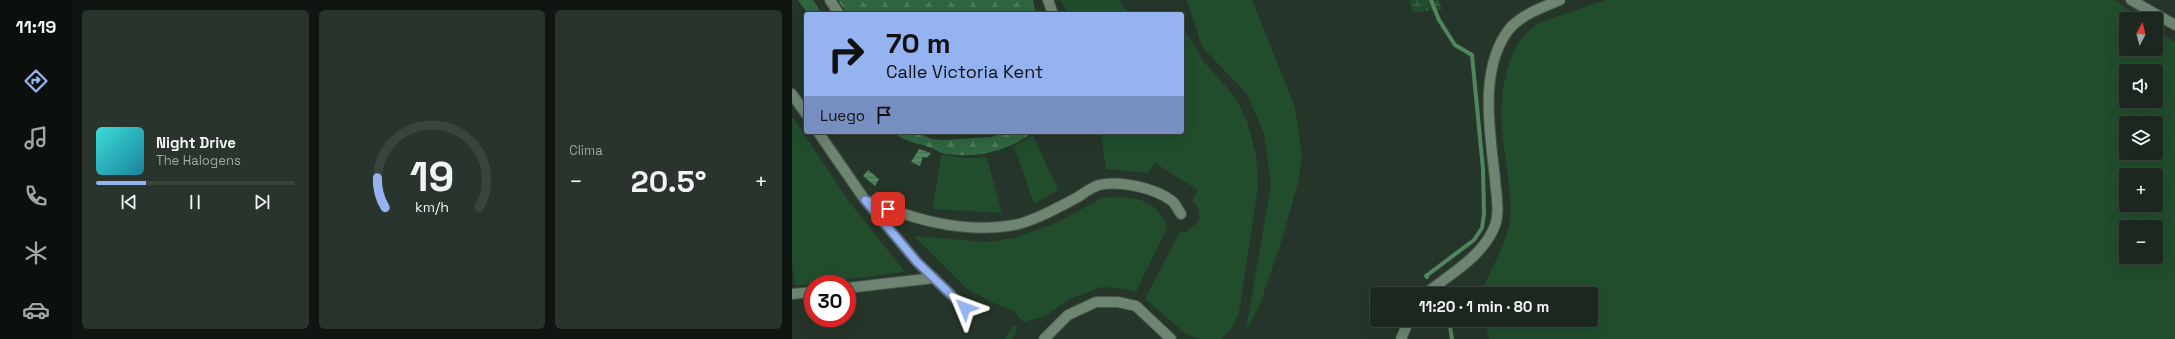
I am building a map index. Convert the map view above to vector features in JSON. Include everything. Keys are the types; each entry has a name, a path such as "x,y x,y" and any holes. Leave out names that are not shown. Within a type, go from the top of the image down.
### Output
{"street":[{"path":"830,0 838,12"},
{"path":"1048,0 1052,12"},
{"path":"1434,287 1461,267 1484,246 1494,229 1498,210 1488,105 1492,70 1500,48 1511,28 1532,12 1560,0"},
{"path":"2131,0 2175,25"},
{"path":"792,94 804,111"},
{"path":"819,134 865,200 917,262 968,311"},
{"path":"865,200 900,214 939,224 975,228 1009,226 1051,211 1099,185 1132,185 1154,192 1173,202 1181,214"},
{"path":"856,287 934,278"},
{"path":"792,294 804,293"},
{"path":"1044,339 1068,315 1096,302 1118,302 1136,306 1171,339"},
{"path":"1401,339 1406,327"}],"green space":[{"path":"798,0 813,0 821,12 807,12"},
{"path":"838,0 1033,0 1036,12 846,12"},
{"path":"1060,0 1120,0 1122,6 1129,12 1068,12"},
{"path":"1187,0 1252,0 1295,107 1302,157 1298,183 1281,242 1260,304 1246,331 1271,184 1264,134 1247,94 1202,47"},
{"path":"1410,0 1439,0 1442,10 1412,12"},
{"path":"1606,0 2115,0 2131,12 2119,12 2119,56 2163,56 2163,34 2175,42 2175,339 1489,339 1486,327 1598,327 1598,287 1483,287 1507,234 1510,219 1509,181 1502,127 1503,89 1508,68 1512,56 1523,37 1532,28 1556,17"},
{"path":"1186,32 1203,61 1235,97 1247,121 1256,154 1258,187 1239,312 1231,329 1221,339 1199,339 1186,334 1145,299 1180,231 1186,232 1199,221 1199,208 1192,201 1198,190 1155,163 1148,173 1106,169 1101,134 1184,134 1184,38"},
{"path":"792,116 850,203 905,272 856,278 856,275 804,275 804,285 795,286 792,264"},
{"path":"896,134 920,134 932,139 943,140 991,137 1001,134 1030,134 1002,149 969,155 944,153"},
{"path":"1033,135 1058,190 1034,204 1014,146"},
{"path":"941,155 966,158 987,158 1002,213 933,209"},
{"path":"1128,197 1150,204 1160,214 1167,228 1136,292 1126,289 1102,287 1070,299 1045,316 1023,322 1014,311 991,302 965,287 914,236 986,242 1014,238 1056,223 1102,198"},
{"path":"1013,326 1016,327 1017,332 1012,339 1005,339"}],"shaded area":[{"path":"919,149 931,153 927,158 923,157 920,166 911,162"},
{"path":"868,170 879,179 875,186 863,176"}],"waterway":[{"path":"1427,277 1426,276 1474,240 1482,228 1484,214 1483,169 1472,55 1455,45 1439,20 1431,0"},
{"path":"1450,327 1452,339"}],"route":[{"path":"888,209 865,200 917,262 965,308"}]}
